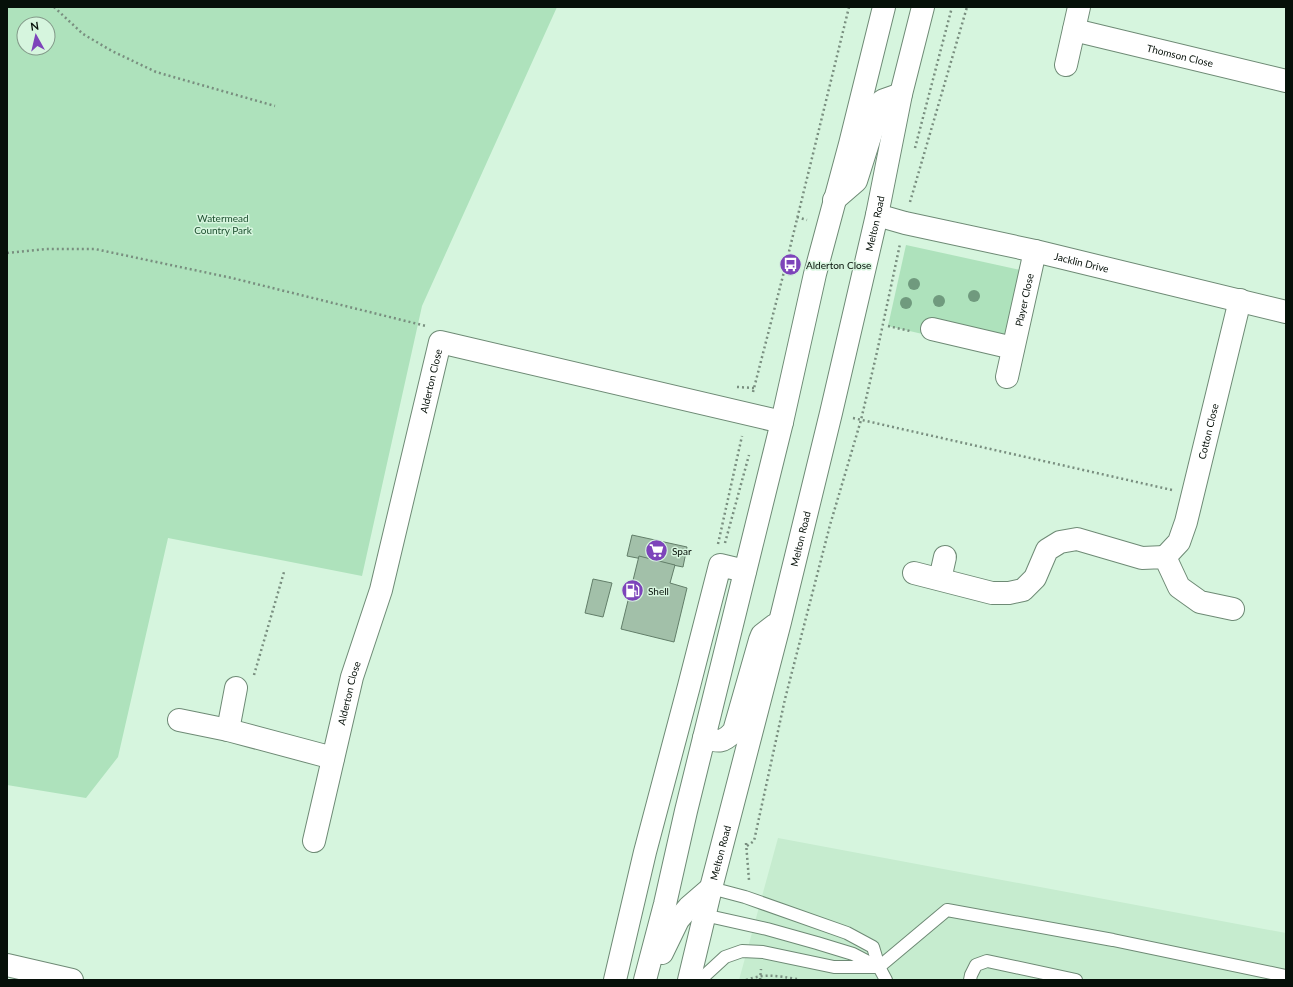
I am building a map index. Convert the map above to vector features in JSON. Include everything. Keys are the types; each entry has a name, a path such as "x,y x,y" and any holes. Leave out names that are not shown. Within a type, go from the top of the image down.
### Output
{"main road":[{"path":"645,980 782,422 811,291 884,7"},
{"name":"Melton Road","path":"689,980 698,910 711,888 780,622 831,413 877,215 901,94 923,7"},
{"path":"1066,65 1079,7"},
{"name":"Thomson Close","path":"1074,30 1286,81"},
{"path":"834,200 856,181 881,102 901,94"},
{"name":"Jacklin Drive","path":"877,215 905,223 1035,250 1286,312"},
{"name":"Player Close","path":"1007,377 1035,250"},
{"name":"Cotton Close","path":"1166,557 1179,542 1193,495 1240,300"},
{"path":"932,329 1013,348"},
{"name":"Alderton Close","path":"314,841 352,677 381,590 440,342 782,422"},
{"path":"914,573 992,593 1009,593 1023,590 1035,578 1047,550 1060,542 1077,539 1142,558 1166,557 1179,587 1200,602 1233,609"},
{"path":"940,579 945,557"},
{"path":"615,980 645,852 720,565 745,571"},
{"path":"704,738 718,742 727,738 734,731 762,635 780,622"},
{"path":"228,730 245,683"},
{"path":"689,686 715,694"},
{"path":"179,720 228,730 333,758"},
{"path":"650,980 678,920 698,910 686,901 669,882"},
{"path":"7,965 72,980"}],"lane":[{"path":"711,888 746,897 847,933 873,947 879,968 886,980"},
{"path":"698,910 854,954 879,968"},
{"path":"700,980 725,957 742,951 763,952 834,967 879,968 947,910 1113,940 1286,976"},
{"path":"970,980 976,965 987,961 1076,980"}],"path":[{"path":"54,7 83,34 112,51 156,72 275,106"},
{"path":"720,565 714,564 748,413 849,7"},
{"path":"749,882 747,846 754,841 789,685 830,525 861,420 905,223 967,7"},
{"path":"7,253 46,249 95,249 232,278 427,326"},
{"path":"785,268 791,269"},
{"path":"730,386 754,388"},
{"path":"831,413 1193,495"},
{"path":"245,683 284,572"},
{"path":"746,980 760,975 800,979"},
{"path":"760,975 760,980"}],"shaded area":[{"path":"778,838 1286,933 1286,980 739,980"}],"green space":[{"name":"Watermead Country Park","path":"7,7 557,7 422,306 362,576 168,538 118,757 86,798 7,785"},
{"path":"906,245 1030,272 1013,348 931,336 888,326"}],"building":[{"name":"Spar","path":"632,535 687,547 683,567 627,556"},
{"path":"639,556 675,565 670,583 687,588 674,642 621,629"},
{"path":"593,579 612,583 603,617 585,613"}],"place":[{"name":"Alderton Close","path":"790,265"},
{"name":"Spar","path":"657,551"},
{"name":"Shell","path":"633,591"}]}
